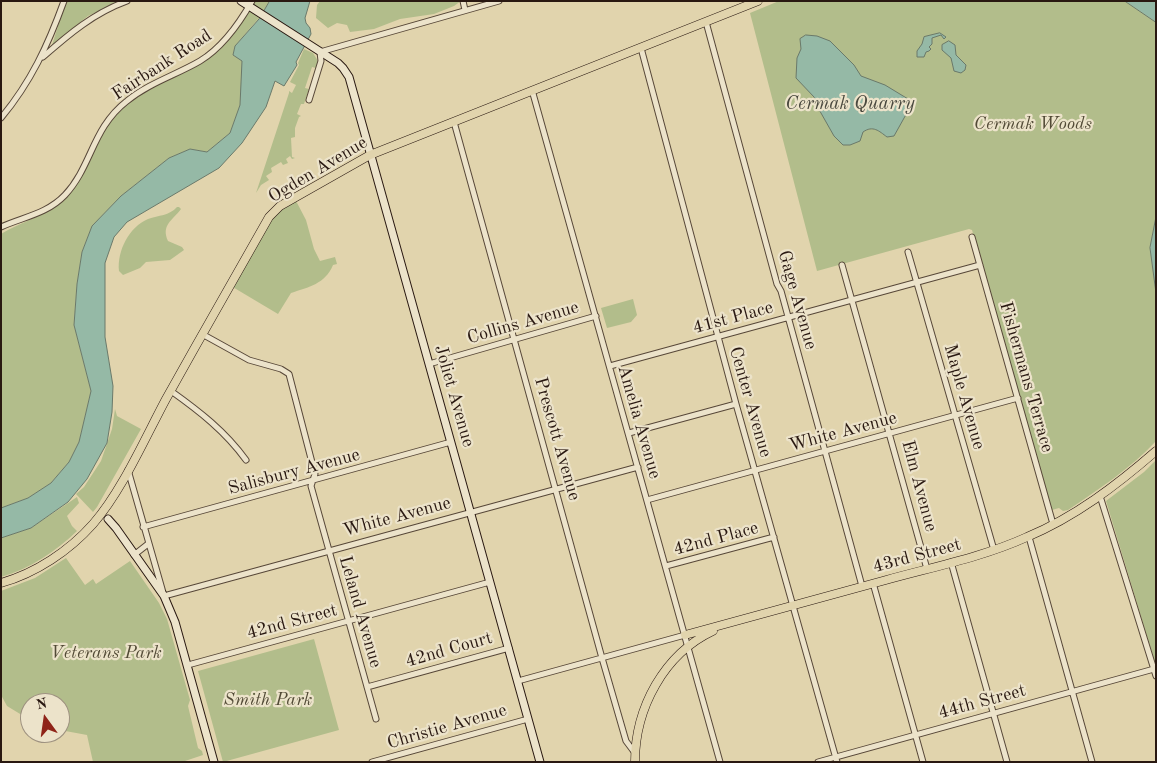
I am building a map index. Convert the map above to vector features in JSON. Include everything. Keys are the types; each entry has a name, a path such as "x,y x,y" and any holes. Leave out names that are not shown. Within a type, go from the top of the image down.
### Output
{"main road":[{"name":"Ogden Avenue","path":"1,583 27,573 56,556 105,516 202,334 273,212 280,206 370,155 758,1"},
{"name":"43rd Street","path":"733,622 994,550 1029,537 1100,496 1124,479 1156,451"},
{"path":"685,635 733,622"},
{"path":"635,753 640,720 648,698 661,676 688,647 710,632 733,622"},
{"name":"Prescott Avenue","path":"635,753 635,762"}],"street":[{"path":"1,118 42,58 64,1"},
{"path":"42,58 91,18 127,1"},
{"name":"Joliet Avenue","path":"241,1 252,6 343,68 349,77 540,762"},
{"path":"463,1 466,10"},
{"path":"309,100 321,61 320,52 499,1"},
{"name":"Fairbank Road","path":"2,227 36,215 58,201 77,178 102,127 110,117 127,100 155,83 192,66 211,53 225,40 252,6"},
{"name":"Gage Avenue","path":"706,22 862,586"},
{"name":"Center Avenue","path":"641,48 736,404 837,759"},
{"name":"Amelia Avenue","path":"532,90 720,762"},
{"name":"Prescott Avenue","path":"454,122 602,658 626,741 635,753"},
{"name":"Fishermans Terrace","path":"972,237 1053,524"},
{"name":"Maple Avenue","path":"908,252 994,550"},
{"name":"Elm Avenue","path":"842,265 927,569"},
{"name":"41st Place","path":"610,366 980,265"},
{"name":"Collins Avenue","path":"429,364 596,316"},
{"name":"Leland Avenue","path":"202,334 249,360 281,368 288,372 315,474 311,486 376,719"},
{"path":"171,391 219,428 246,460"},
{"name":"White Avenue","path":"647,500 1018,398"},
{"path":"629,433 736,404"},
{"name":"Salisbury Avenue","path":"143,527 451,442"},
{"name":"White Avenue","path":"164,596 638,467"},
{"path":"128,470 148,544 188,665 214,762"},
{"path":"1100,496 1156,676"},
{"path":"105,516 116,528 164,596"},
{"name":"42nd Place","path":"666,566 774,537"},
{"path":"1029,537 1092,762"},
{"path":"134,555 148,544"},
{"path":"952,562 1007,762"},
{"name":"42nd Street","path":"188,665 490,582"},
{"path":"873,583 922,762"},
{"path":"518,681 685,635"},
{"name":"42nd Court","path":"367,688 508,648"},
{"name":"44th Street","path":"818,762 837,759 915,735 1154,669"},
{"name":"Christie Avenue","path":"372,762 528,719"}],"green space":[{"path":"66,1 120,1 88,16 52,45"},
{"path":"255,1 270,1 259,18 235,46 233,55 243,61 240,105 230,133 207,152 190,149 169,158 121,196 92,226 82,252 74,325 91,391 79,442 69,462 51,483 28,498 1,508 1,234 50,210 64,199 73,189 98,141 113,119 134,99 147,90 197,65 217,51 236,32"},
{"path":"320,1 461,1 434,14 400,19 374,29 350,32 347,25 337,23 328,28 316,18 317,5"},
{"name":"Cermak Woods","path":"779,1 1125,1 1156,22 1156,217 1150,248 1156,293 1156,441 1125,470 1068,510 1063,511 1059,508 1052,510 972,230 969,229 817,271 750,13"},
{"path":"304,49 313,53 318,61 316,68 312,67 305,88 309,89 304,104 301,104 297,114 301,116 295,128 295,137 291,138 292,157 295,158 292,159 290,156 286,159 288,163 283,165 281,162 271,168 272,172 266,176 269,180 261,185 256,193 289,91 292,93 296,85 290,82 299,65 298,63"},
{"path":"295,199 306,220 314,249 320,261 335,257 337,264 333,265 326,277 321,281 291,293 278,314 231,286 271,217"},
{"path":"177,207 181,209 168,224 166,236 168,241 182,247 184,250 170,260 146,262 140,268 123,275 119,271 120,256 130,234 141,223 167,214"},
{"path":"633,299 637,315 631,322 607,328 601,308"},
{"path":"115,409 117,416 141,429 93,512 76,494 84,487 101,461 112,429"},
{"path":"1156,460 1156,666 1106,501 1144,472"},
{"path":"77,497 79,503 67,516 77,531 42,558 12,574 1,577 1,538 31,528"},
{"name":"Veterans Park","path":"66,558 85,585 93,579 96,584 130,561 159,603 167,619 190,700 188,706 198,748 202,751 203,755 182,762 93,762 87,735 70,732 70,693 20,693 20,714 7,706 1,695 1,591 35,578"},
{"name":"Smith Park","path":"314,639 339,730 223,762 198,671"}],"water":[{"path":"270,1 310,1 305,18 311,34 296,62 297,65 284,86 275,81 266,107 242,143 219,168 127,222 114,237 105,263 105,337 113,386 112,412 107,443 87,479 68,502 31,528 1,538 1,508 28,498 51,483 69,462 79,442 91,391 74,325 82,252 92,226 121,196 169,158 190,149 207,152 230,133 240,105 242,61 233,55 235,46 259,19"},
{"path":"1125,1 1156,1 1156,22"},
{"path":"940,33 946,37 944,39 941,35 932,38 932,44 929,47 931,49 926,52 924,57 917,57 917,51 924,37"},
{"name":"Cermak Quarry","path":"806,35 817,36 830,41 854,65 861,76 885,85 913,102 894,136 887,137 876,130 870,129 863,132 860,141 850,145 843,145 834,136 814,97 796,78 797,58 801,49 800,39"},
{"path":"949,41 955,45 956,55 966,65 965,70 961,73 954,71 951,58 942,50 942,45"},
{"path":"1156,217 1156,293 1150,248"}]}
